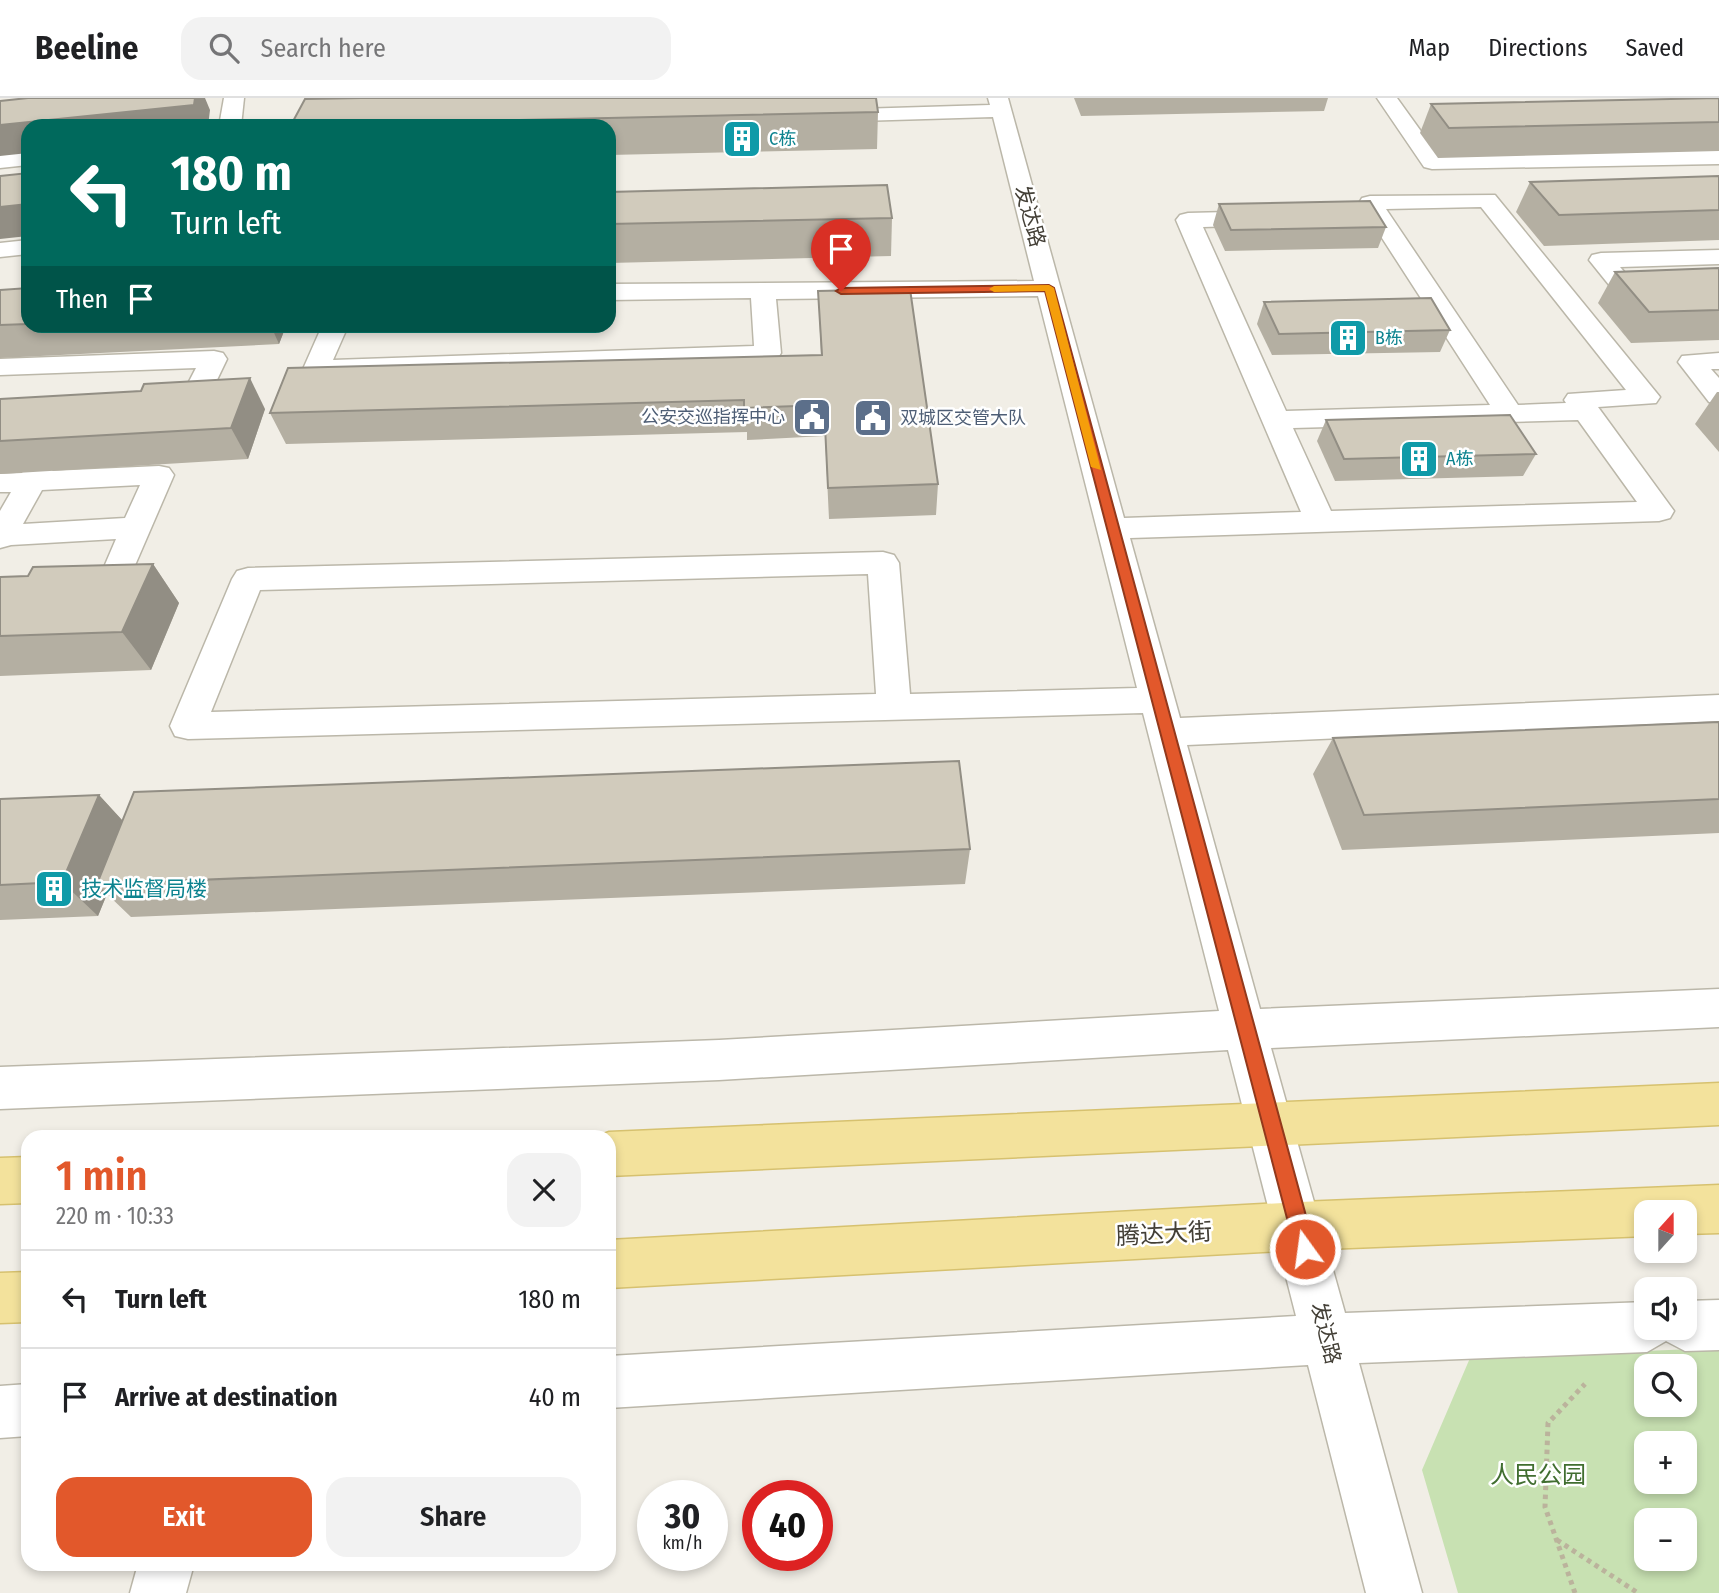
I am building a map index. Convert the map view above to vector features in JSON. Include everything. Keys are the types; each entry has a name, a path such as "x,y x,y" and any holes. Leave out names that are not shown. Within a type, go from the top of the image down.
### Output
{"main road":[{"path":"616,1154 1719,1104"},
{"path":"0,1181 21,1180"},
{"name":"腾达大街","path":"616,1264 1300,1226 1719,1209"},
{"path":"0,1298 21,1297"}],"street":[{"path":"231,119 234,98"},
{"path":"1387,98 1432,162 1719,157"},
{"path":"804,116 1000,105"},
{"name":"发达路","path":"1000,105 1300,1226 1394,1593"},
{"path":"1402,121 1430,120"},
{"path":"0,161 21,159"},
{"path":"1113,528 1658,511 1577,400 1646,397 1487,200 1370,203 1510,414"},
{"path":"1320,522 1188,220 1378,215"},
{"path":"0,250 21,248"},
{"path":"1719,257 1601,260 1626,291 1719,289"},
{"path":"616,292 1049,288"},
{"path":"332,333 316,369 768,353 763,292"},
{"path":"1415,311 1441,310"},
{"path":"1230,316 1256,316"},
{"path":"0,368 214,359 190,407 136,409"},
{"path":"1719,361 1690,362 1719,396"},
{"path":"1274,420 1586,411"},
{"path":"1,537 57,435"},
{"path":"0,483 159,475 109,592 0,595"},
{"path":"1,537 136,528"},
{"path":"894,707 883,563 248,579 188,726 894,707 1163,716 1719,708"},
{"path":"0,1088 719,1060 1247,1029 1719,1008"},
{"path":"1697,1326 1719,1325"},
{"path":"616,1382 1327,1339 1634,1328"},
{"path":"0,1412 21,1410"},
{"path":"158,1593 164,1571"}],"path":[{"path":"1575,1593 1545,1507 1548,1423 1591,1378"},
{"path":"1556,1539 1638,1593"}],"green space":[{"name":"人民公园","path":"1719,1348 1719,1593 1458,1593 1422,1470 1470,1358"}],"building":[{"path":"28,98 195,98 194,105 58,119 21,119 21,123 0,125 0,101"},
{"path":"876,98 878,112 562,119 294,119 305,99"},
{"path":"1719,98 1719,122 1449,128 1431,104"},
{"path":"21,174 21,205 0,207 0,176"},
{"path":"1719,176 1719,210 1559,215 1530,182"},
{"path":"887,185 892,218 616,224 616,192"},
{"path":"1370,201 1386,227 1231,230 1219,204"},
{"path":"1719,268 1719,310 1649,312 1615,272"},
{"path":"21,288 21,324 0,325 0,290"},
{"path":"910,289 938,484 828,488 824,405 744,408 744,400 270,413 288,368 822,355 818,291"},
{"path":"1431,298 1450,330 1279,334 1264,302"},
{"path":"250,378 231,428 0,441 0,399 141,391 144,384"},
{"path":"1510,415 1536,454 1344,459 1326,420"},
{"path":"153,564 122,632 0,636 0,577 28,576 33,567"},
{"path":"1719,722 1719,799 1364,815 1333,738"},
{"path":"959,761 970,849 97,884 134,792"},
{"path":"99,795 62,882 0,885 0,799"}],"slow traffic":[{"path":"994,289 1049,288 1097,467"}],"place":[{"name":"C栋","path":"742,139"},
{"name":"B栋","path":"1348,338"},
{"name":"公安交巡指挥中心","path":"812,417"},
{"name":"双城区交管大队","path":"873,418"},
{"name":"A栋","path":"1419,459"},
{"name":"技术监督局楼","path":"54,889"}],"route":[{"path":"841,291 1049,288 1305,1249"}]}
